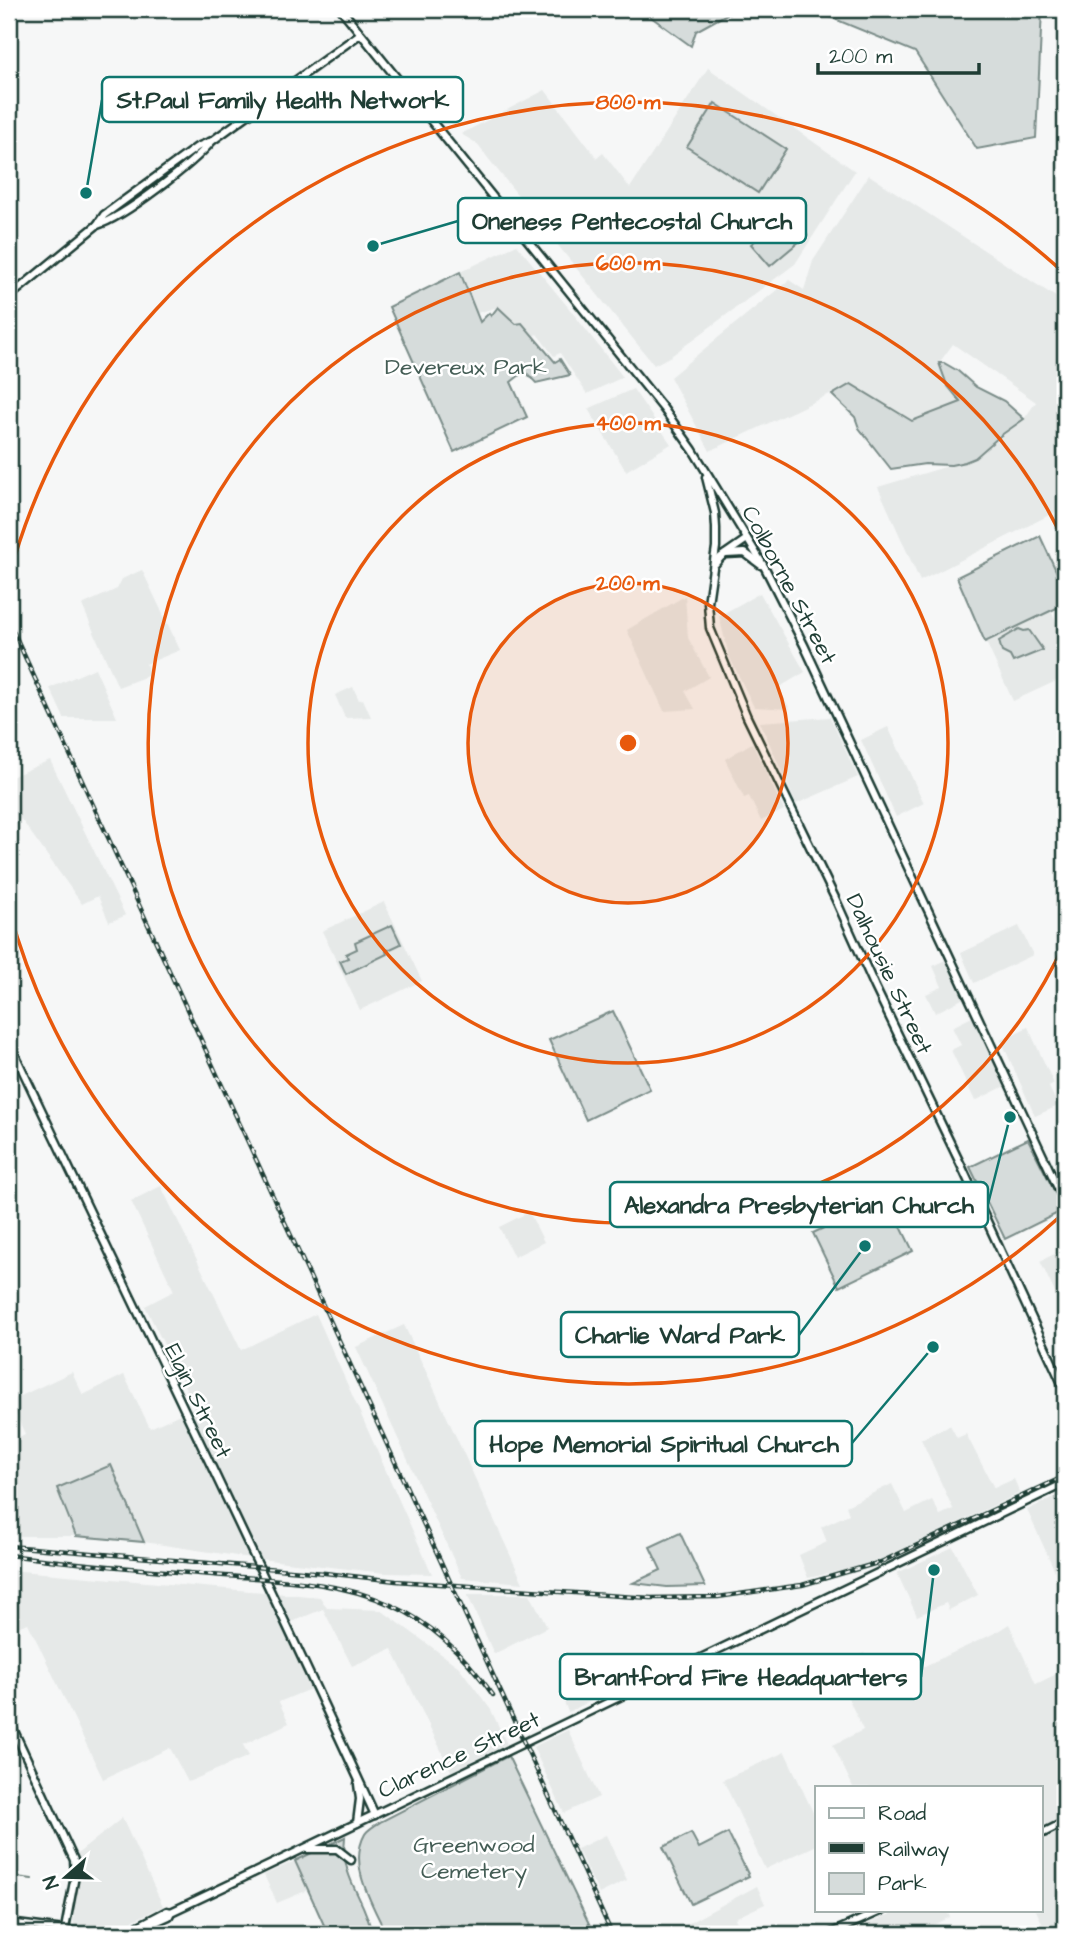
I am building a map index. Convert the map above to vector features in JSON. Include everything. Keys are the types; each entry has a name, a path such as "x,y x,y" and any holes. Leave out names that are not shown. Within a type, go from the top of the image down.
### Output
{"main road":[{"path":"9,296 97,225 108,222 146,195 201,154 212,141 360,34 341,9"},
{"name":"Colborne Street","path":"360,34 641,378 704,468 765,568 804,645 1065,1203"},
{"name":"Dalhousie Street","path":"704,468 715,513 714,566 708,603 710,628 743,706 1065,1390"},
{"path":"714,566 747,539"},
{"path":"726,554 745,553 765,568"},
{"name":"Elgin Street","path":"9,1042 374,1815"},
{"name":"Clarence Street","path":"126,1933 1065,1483"},
{"path":"9,1720 74,1860 75,1876 65,1932"},
{"name":"Elgin Street","path":"356,1775 360,1799 357,1823"},
{"path":"1042,1834 1065,1822"},
{"path":"302,1850 337,1849 351,1860"},
{"path":"829,1934 878,1912"},
{"path":"9,1923 95,1934"},
{"path":"9,1930 45,1934"}],"shaded area":[{"path":"708,68 855,171 795,264 671,356 654,365 476,143 461,134 545,90 597,158 603,153 630,188"},
{"path":"869,175 1065,303 1065,507 920,581 878,487 975,458 1024,419 1036,402 953,344 939,363 947,385 962,402 912,421 851,384 710,451 670,377 789,280 804,290 813,261"},
{"path":"517,245 623,377 587,394 560,353 554,356 537,334 533,336 522,323 516,325 498,307 477,313 460,272"},
{"path":"633,389 671,444 626,471 588,409"},
{"path":"142,570 180,650 146,664 150,675 118,687 82,605 117,589 122,579"},
{"path":"760,593 805,672 778,688 790,709 754,707 729,656 719,616"},
{"path":"685,596 688,638 709,677 685,691 695,709 664,711 627,630"},
{"path":"1051,611 1065,642 1065,677 1013,701 986,642"},
{"path":"95,668 117,718 64,718 50,688"},
{"path":"353,687 359,700 363,699 371,717 345,718 335,695"},
{"path":"830,717 858,777 796,804 760,722"},
{"path":"888,727 924,803 896,817 861,740"},
{"path":"752,743 784,810 761,821 749,796 744,798 725,759"},
{"path":"50,760 125,915 122,917 109,922 98,896 82,904 21,819 9,825 9,778"},
{"path":"384,902 422,981 360,1010 322,931"},
{"path":"1019,926 1033,955 974,983 961,953"},
{"path":"945,960 964,998 935,1013 926,994 942,987 933,966"},
{"path":"972,1017 1005,1086 975,1101 951,1050 961,1045 952,1027"},
{"path":"1028,1027 1054,1084 1049,1087 1058,1106 1035,1116 1001,1040"},
{"path":"161,1186 241,1350 316,1314 432,1574 385,1573 250,1558 144,1542 110,1465 57,1489 76,1536 9,1536 9,1442 25,1434 10,1401 72,1372 83,1395 124,1375 150,1428 195,1407 145,1306 174,1291 131,1201"},
{"path":"529,1212 544,1242 514,1257 499,1227"},
{"path":"1065,1249 1065,1293 1057,1297 1040,1261"},
{"path":"404,1325 523,1583 462,1578 356,1347"},
{"path":"950,1425 957,1438 966,1434 994,1488 1014,1479 1020,1493 869,1565 808,1578 799,1555 827,1542 821,1527 849,1514 846,1506 892,1484 906,1513 932,1500 940,1515 953,1509 921,1439"},
{"path":"1065,1492 1065,1593 1027,1510"},
{"path":"953,1547 978,1595 949,1610 946,1603 917,1616 897,1573"},
{"path":"9,1570 320,1597 327,1608 381,1610 459,1667 491,1710 507,1744 451,1771 392,1649 352,1666 323,1609 282,1626 310,1689 279,1702 289,1723 243,1745 249,1756 188,1782 170,1748 103,1779 28,1623 9,1630"},
{"path":"467,1594 530,1594 547,1627 494,1654"},
{"path":"1009,1624 1036,1684 1065,1670 1065,1934 1047,1934 1037,1912 1042,1912 1042,1786 853,1786 833,1745 863,1730 834,1667 864,1653 880,1687"},
{"path":"647,1654 655,1670 568,1712 564,1702 578,1694 572,1679 623,1656 627,1663"},
{"path":"568,1730 599,1797 564,1813 533,1747"},
{"path":"785,1752 815,1817 815,1846 765,1869 723,1780"},
{"path":"122,1818 163,1906 116,1929 103,1931 77,1927 73,1922 80,1868 76,1855"},
{"path":"606,1835 627,1880 599,1894 577,1849"},
{"path":"295,1861 308,1890 277,1903 264,1875"},
{"path":"757,1886 765,1904 735,1918 742,1934 691,1934 687,1924"},
{"path":"895,1912 947,1912 950,1917 916,1934 847,1934"}],"green space":[{"path":"640,9 736,9 696,31 691,46"},
{"path":"818,9 1042,9 1036,138 977,149 915,52 820,13"},
{"path":"715,103 786,149 758,193 687,147"},
{"path":"789,213 807,235 770,266 751,244"},
{"name":"Devereux Park","path":"460,272 480,322 489,313 491,316 498,307 516,324 522,323 555,362 560,359 570,375 536,383 525,371 511,382 527,417 454,452 389,307"},
{"path":"939,363 958,371 976,387 1004,401 1024,419 975,458 965,462 891,469 859,428 855,417 832,395 851,384 912,421 961,402 947,385"},
{"path":"1040,536 1065,590 1065,604 985,642 957,577"},
{"path":"1019,629 1029,630 1043,650 1013,662 1010,656 1002,652 999,641"},
{"path":"392,925 401,944 346,974 340,961 348,958 346,954 357,949 355,942"},
{"path":"613,1011 650,1089 586,1120 549,1040"},
{"path":"1028,1139 1064,1210 1005,1239 970,1167"},
{"path":"887,1198 913,1251 839,1287 813,1233"},
{"path":"111,1465 144,1542 76,1536 57,1488"},
{"path":"680,1533 705,1586 667,1587 633,1583 661,1570 650,1547"},
{"name":"Greenwood Cemetery","path":"508,1756 594,1934 386,1934 369,1898 361,1872 360,1846 365,1834 382,1821"},
{"path":"691,1833 699,1848 728,1833 749,1876 691,1904 663,1847"},
{"path":"345,1837 344,1852 349,1877 372,1934 328,1934 295,1861"}],"waterway":[{"path":"9,1876 32,1879"}],"railway":[{"path":"9,622 612,1934"},
{"path":"9,1546 396,1581 651,1598 718,1597 802,1585 881,1562 1065,1476"},
{"path":"9,1555 289,1581 331,1586 372,1597 407,1613 435,1632 461,1655 493,1695"}],"place":[{"name":"St.Paul Family Health Network","path":"86,193"},
{"name":"Oneness Pentecostal Church","path":"373,246"},
{"name":"Alexandra Presbyterian Church","path":"1010,1117"},
{"name":"Charlie Ward Park","path":"865,1246"},
{"name":"Hope Memorial Spiritual Church","path":"933,1347"},
{"name":"Brantford Fire Headquarters","path":"934,1570"}]}
